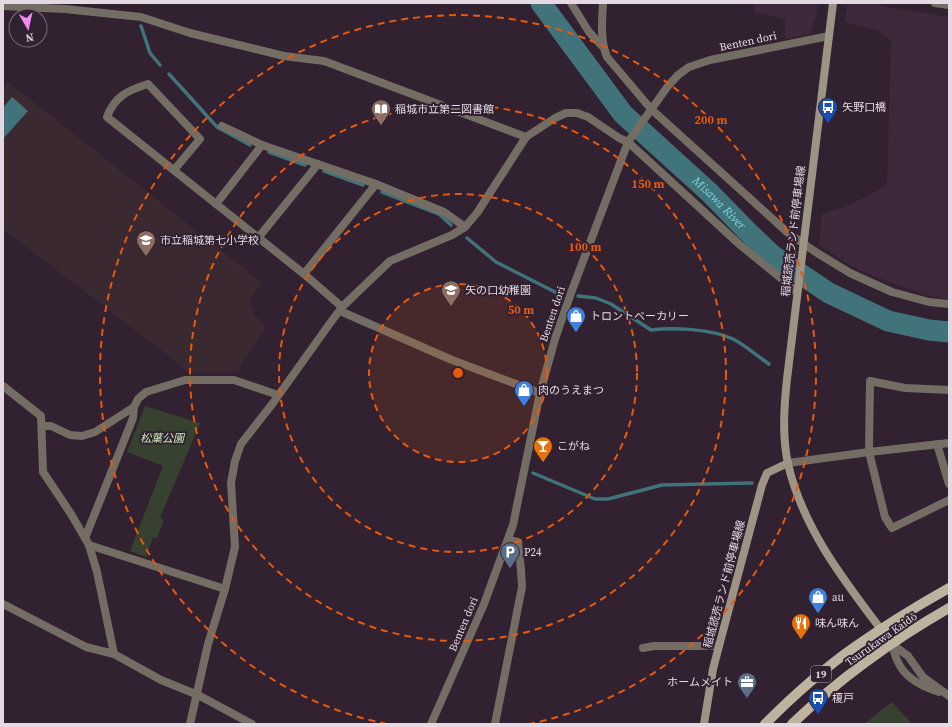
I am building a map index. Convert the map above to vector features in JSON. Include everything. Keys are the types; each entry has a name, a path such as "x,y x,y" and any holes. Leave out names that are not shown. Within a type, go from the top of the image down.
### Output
{"main road":[{"name":"稲城読売ランド前停車場線","path":"834,3 797,291 784,403 784,425 788,463 797,495 813,531 836,568 892,644"},
{"name":"稲城読売ランド前停車場線","path":"704,724 713,669 764,479 767,474 788,463"},
{"name":"Tsurukawa Kaidō","path":"765,724 812,681 850,650 881,629 949,588"},
{"name":"Tsurukawa Kaidō","path":"792,724 856,669 949,608"}],"street":[{"path":"571,3 589,32 603,47"},
{"path":"603,3 603,47 607,57 651,109 786,232 850,274 892,292 929,302 949,304"},
{"path":"935,3 949,5"},
{"path":"3,6 141,17 190,33 284,56 324,61 526,138"},
{"name":"Benten dori","path":"432,724 484,604 514,525 540,393 555,339 628,142 651,109 678,75 689,67 710,60 829,36"},
{"path":"174,170 200,138 148,84 127,91 111,107 107,117 304,274 341,309 452,360 540,393"},
{"path":"190,724 198,695 208,644 225,589 235,546 231,483 235,461 241,444 278,395 316,340 341,309 390,261 452,235 465,227 477,213 526,138 555,118 566,113 577,113 588,118 619,138 628,142 739,244 797,291"},
{"path":"222,126 262,145 376,184 444,212 465,227"},
{"path":"216,204 262,145"},
{"path":"258,238 318,164"},
{"path":"304,274 376,184"},
{"path":"85,538 133,418 134,407 138,399 146,392 184,380 234,380 278,395"},
{"path":"949,390 905,388 870,381 868,452 885,516 892,528 949,500"},
{"path":"3,386 41,416 41,458 43,472 90,545 114,654"},
{"path":"42,426 51,426 70,435 82,436 95,432 134,407"},
{"path":"788,463 949,443"},
{"path":"937,444 949,484"},
{"path":"495,724 522,587 518,542 508,540"},
{"path":"90,545 225,589"},
{"path":"3,604 86,646 114,654 161,680 198,695 252,724"},
{"path":"892,644 898,663 905,672 918,683 930,690 947,695"},
{"path":"892,644 908,656 923,677 947,695"},
{"path":"643,648 669,645 719,646"}],"shaded area":[{"path":"755,3 818,3 816,17 810,34 785,39 785,19 755,12"},
{"path":"847,3 873,3 885,7 949,17 949,299 929,296 868,274 845,262 819,245 822,214 850,205 887,185 891,41 878,30 845,22"},
{"path":"7,81 262,283 249,301 254,314 266,327 238,371 188,373 174,360 3,229 3,95"},
{"path":"12,97 28,111 3,139 3,108"}],"green space":[{"name":"松葉公園","path":"145,406 200,423 160,518 164,520 157,538 153,537 146,557 130,551 163,466 127,452"},
{"path":"892,702 912,724 864,724"}],"waterway":[{"name":"Misawa River","path":"541,3 623,114 710,193 772,255 829,293 888,321 929,330 949,332"},
{"path":"141,26 150,53 160,65"},
{"path":"169,74 217,127 250,145"},
{"path":"269,152 305,165"},
{"path":"324,171 363,185"},
{"path":"382,192 439,214 451,225"},
{"path":"467,238 496,262 561,295"},
{"path":"578,296 596,298 611,304 651,330 670,329 703,331 733,339 769,364"},
{"path":"533,473 595,499 608,499 662,485 752,483"}],"place":[{"name":"矢野口橋","path":"828,124"},
{"name":"稲城市立第二図書館","path":"381,126"},
{"name":"市立稲城第七小学校","path":"146,257"},
{"name":"矢の口幼稚園","path":"451,307"},
{"name":"トロントベーカリー","path":"576,333"},
{"name":"肉のうえまつ","path":"524,407"},
{"name":"こがね","path":"543,463"},
{"name":"P24","path":"510,569"},
{"name":"au","path":"818,614"},
{"name":"味ん味ん","path":"801,640"},
{"name":"ホームメイト","path":"747,699"},
{"name":"榎戸","path":"818,715"}]}
